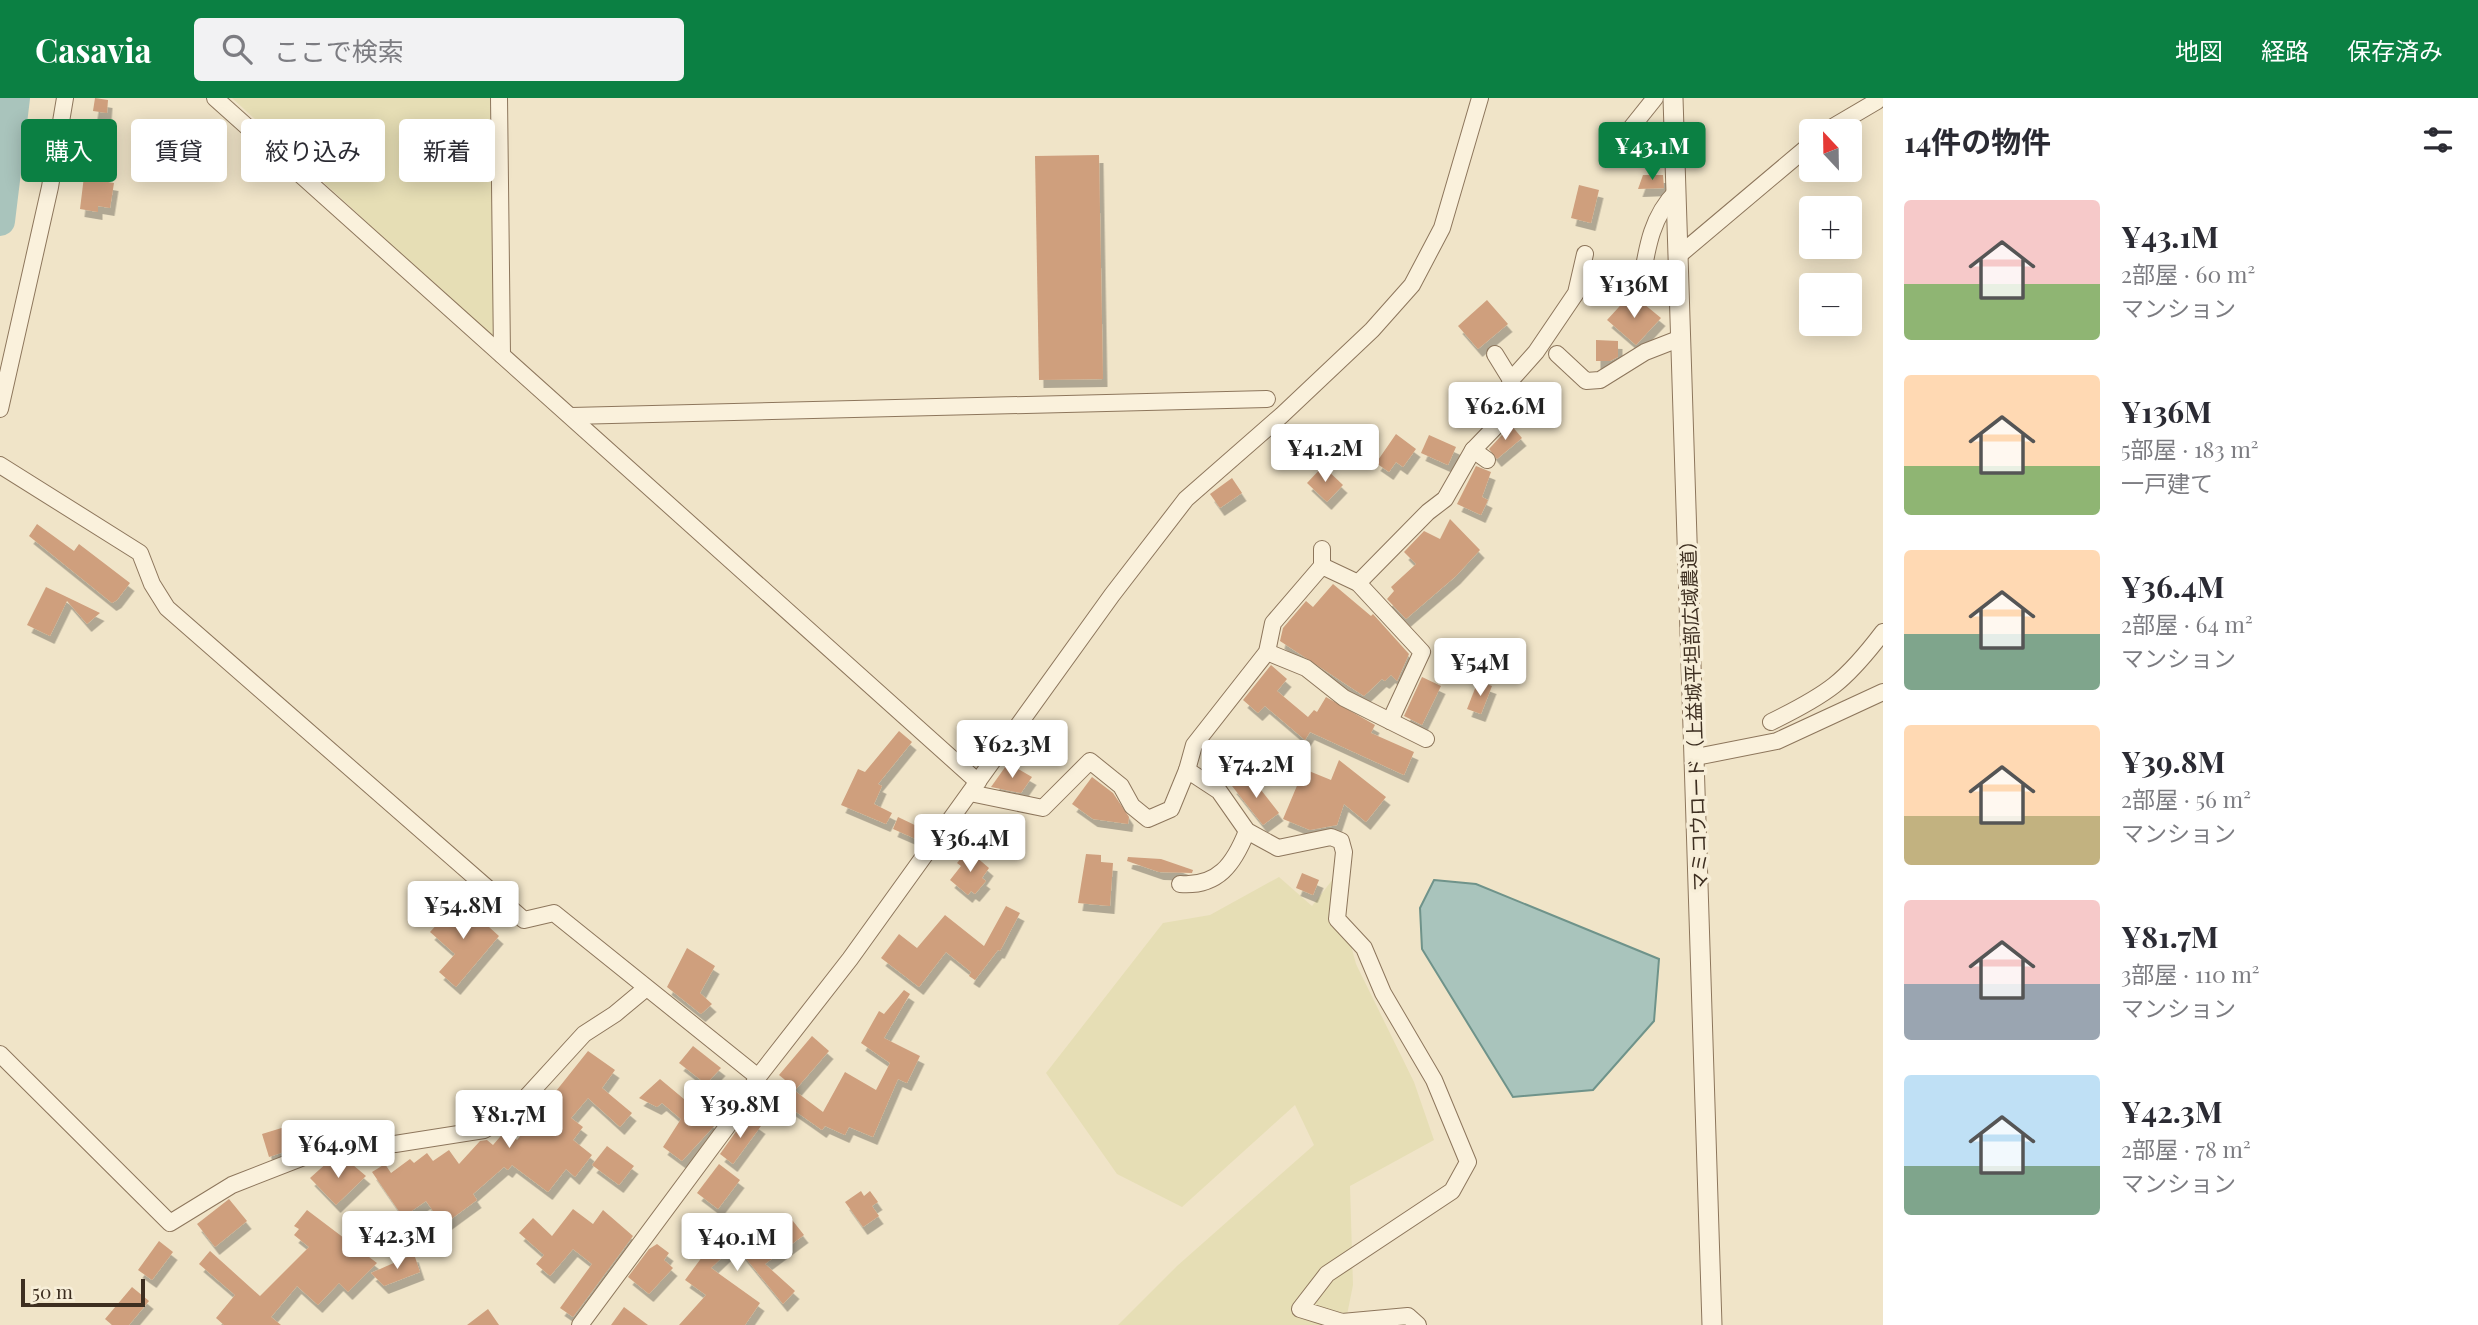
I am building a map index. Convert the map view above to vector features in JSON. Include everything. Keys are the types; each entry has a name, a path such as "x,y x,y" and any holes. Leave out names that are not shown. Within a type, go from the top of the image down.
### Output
{"street":[{"path":"62,119 65,98"},
{"path":"215,98 572,416 974,788 1043,808 1088,754 1121,786 1132,806 1148,819 1171,809 1194,745 1266,652 1273,623 1322,566 1322,549"},
{"path":"499,98 502,355"},
{"path":"580,1325 729,1124 758,1077 850,959 1186,499 1352,349 1412,285 1442,228 1480,98"},
{"path":"1631,128 1655,98"},
{"name":"マミコウロード（上益城平坦部広域農道）","path":"1673,98 1712,1325"},
{"path":"1846,119 1877,101"},
{"path":"1678,256 1799,154"},
{"path":"0,409 50,182"},
{"path":"1639,295 1653,224 1663,205 1676,192"},
{"path":"1358,583 1428,512 1445,499 1473,450 1500,422 1511,380 1536,352 1576,293 1586,254"},
{"path":"1557,354 1587,381 1600,380 1646,352 1681,338"},
{"path":"1495,354 1511,380"},
{"path":"572,416 1267,399"},
{"path":"1473,450 1487,460"},
{"path":"0,465 140,554 152,584 167,608 524,920 554,913 645,989 758,1077"},
{"path":"1322,566 1358,583 1422,652 1390,721"},
{"path":"1772,722 1818,699 1851,673 1883,632"},
{"path":"1266,652 1306,668 1344,698 1426,739"},
{"path":"1696,757 1777,741 1883,692"},
{"path":"1187,770 1219,791 1247,831 1278,848 1331,837 1341,841 1344,852 1337,919 1364,948 1383,993 1434,1080 1468,1162 1452,1191 1327,1274 1300,1309 1342,1322 1408,1316 1418,1325"},
{"path":"1180,884 1198,886 1217,877 1232,861 1247,831"},
{"path":"0,1055 170,1223 232,1185 320,1151 395,1144 484,1130 510,1115 584,1034 615,1014 645,989"}],"shaded area":[{"path":"232,98 490,98 491,119 399,119 399,182 492,182 497,342 323,182 385,182 385,119 255,119"},
{"path":"1279,877 1312,906 1333,879 1356,964 1414,1082 1434,1140 1350,1186 1353,1285 1345,1325 1118,1325 1177,1266 1314,1145 1295,1105 1182,1207 1117,1174 1046,1073 1163,923 1210,915"}],"water":[{"path":"1434,880 1476,884 1659,959 1654,1021 1593,1090 1513,1097 1422,949 1420,908"}],"building":[{"path":"95,98 108,100 107,113 93,111"},
{"path":"1099,155 1103,379 1039,380 1035,156"},
{"path":"1643,175 1663,175 1664,188 1638,189"},
{"path":"83,182 114,183 110,208 98,206 98,212 80,209"},
{"path":"1579,185 1599,190 1591,223 1571,218"},
{"path":"1629,296 1633,303 1644,304 1661,318 1636,345 1607,320"},
{"path":"1487,300 1508,324 1478,349 1458,326"},
{"path":"1596,340 1618,341 1618,357 1610,361 1596,361"},
{"path":"1511,425 1522,438 1497,459 1489,449"},
{"path":"1396,434 1416,449 1403,467 1396,462 1389,472 1376,463"},
{"path":"1429,435 1456,447 1448,465 1421,453"},
{"path":"1323,466 1343,485 1327,502 1307,483"},
{"path":"1476,466 1491,472 1482,497 1488,500 1481,515 1457,504"},
{"path":"1232,478 1242,493 1220,508 1210,494"},
{"path":"1450,519 1480,550 1456,576 1406,619 1387,599 1394,591 1391,587 1416,564 1404,552 1424,531 1440,539"},
{"path":"37,524 74,551 79,544 130,583 117,600 112,603 29,536"},
{"path":"1333,584 1371,616 1373,614 1409,654 1397,681 1391,675 1385,681 1382,679 1364,696 1280,641 1283,628 1306,601 1313,607"},
{"path":"46,587 100,613 87,624 67,601 50,636 27,625"},
{"path":"1271,665 1287,679 1277,691 1308,717 1314,710 1317,712 1326,697 1375,725 1371,733 1414,752 1404,775 1310,732 1305,740 1265,706 1258,713 1243,700"},
{"path":"1422,677 1441,686 1422,725 1404,716"},
{"path":"1478,681 1492,686 1481,714 1467,709"},
{"path":"899,731 912,742 878,784 882,786 874,804 892,813 886,824 841,805 858,769 865,772"},
{"path":"1339,760 1386,797 1366,822 1344,804 1337,825 1310,830 1283,819 1304,769 1331,780"},
{"path":"1008,763 1032,777 1021,793 991,787"},
{"path":"1092,777 1113,793 1129,817 1128,824 1093,819 1072,804"},
{"path":"1244,777 1249,784 1254,781 1279,813 1263,825 1232,786"},
{"path":"898,817 921,828 916,839 893,829"},
{"path":"968,850 989,868 982,878 986,881 975,894 971,891 968,895 950,880 961,866 957,863"},
{"path":"1086,854 1101,855 1101,862 1113,863 1110,906 1078,903"},
{"path":"1128,857 1161,859 1193,870 1192,873 1159,872 1127,861"},
{"path":"1302,873 1319,880 1313,895 1296,888"},
{"path":"459,900 499,936 456,987 439,972 455,954 430,932"},
{"path":"1006,906 1020,913 1000,951 998,950 975,980 969,976 971,972 946,952 919,987 881,958 899,934 917,948 945,915 984,946"},
{"path":"687,948 715,966 700,993 712,1004 701,1014 667,987"},
{"path":"904,990 910,994 884,1038 920,1056 907,1083 898,1079 873,1137 849,1127 845,1135 825,1126 822,1130 785,1104 795,1091 823,1112 845,1072 876,1090 890,1063 861,1043 879,1011 884,1014"},
{"path":"812,1036 829,1051 796,1089 779,1075"},
{"path":"693,1046 721,1068 706,1084 679,1063"},
{"path":"588,1051 615,1070 602,1088 632,1113 620,1127 588,1098 571,1118 583,1127 573,1140 592,1155 575,1177 566,1169 548,1192 512,1165 508,1170 504,1167 473,1194 477,1200 443,1225 426,1201 403,1217 372,1172 385,1164 391,1173 410,1159 414,1163 427,1153 433,1161 449,1150 459,1164 480,1141 487,1140 493,1145 506,1130 517,1140"},
{"path":"660,1079 715,1125 682,1161 663,1147 681,1119 662,1103 657,1107 639,1098"},
{"path":"747,1116 761,1126 733,1164 720,1154"},
{"path":"288,1126 296,1148 269,1157 262,1134"},
{"path":"607,1146 634,1166 619,1185 592,1165"},
{"path":"346,1159 366,1176 336,1205 310,1178 329,1161 336,1168"},
{"path":"719,1164 740,1180 718,1209 697,1193"},
{"path":"861,1191 864,1196 870,1191 878,1202 872,1206 879,1216 863,1227 845,1202"},
{"path":"229,1199 247,1221 215,1247 197,1224"},
{"path":"573,1209 593,1224 603,1210 633,1236 573,1317 560,1308 592,1264 573,1249 550,1276 536,1264 544,1255 519,1233 533,1218 552,1236"},
{"path":"307,1210 377,1263 348,1292 339,1283 318,1305 297,1286 271,1317 281,1325 224,1325 216,1318 235,1295 199,1264 210,1251 260,1296 309,1247 294,1235 299,1229 294,1226"},
{"path":"723,1214 751,1244 789,1216 804,1235 765,1264 795,1291 783,1304 735,1245 711,1268 760,1303 745,1325 679,1325 706,1295 685,1280 708,1249 699,1240"},
{"path":"159,1241 173,1252 152,1280 138,1270"},
{"path":"657,1244 669,1253 664,1260 673,1268 649,1294 628,1277 649,1249"},
{"path":"414,1254 420,1272 384,1286 371,1273"},
{"path":"132,1287 149,1301 129,1325 112,1325 105,1319"},
{"path":"624,1307 648,1325 611,1325"},
{"path":"488,1309 499,1325 467,1325"}],"waterway":[{"path":"0,221 15,98"}]}
